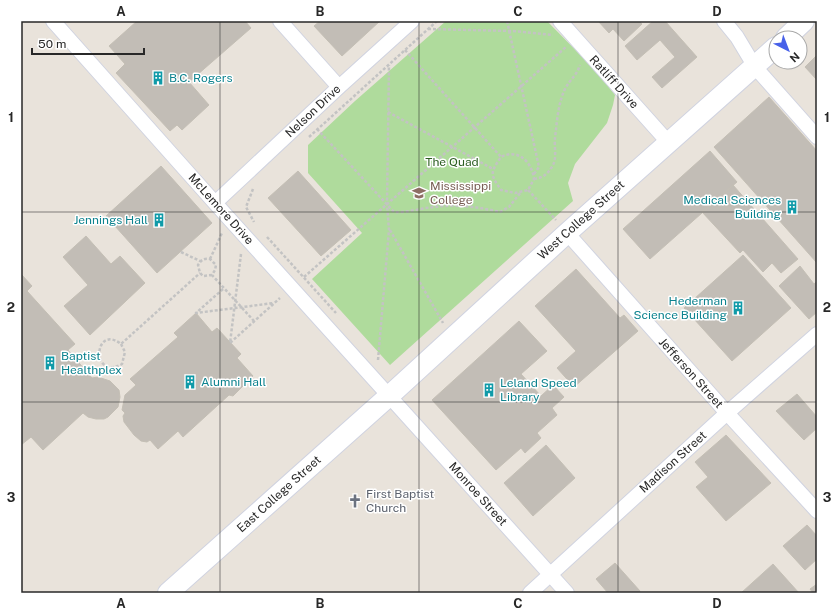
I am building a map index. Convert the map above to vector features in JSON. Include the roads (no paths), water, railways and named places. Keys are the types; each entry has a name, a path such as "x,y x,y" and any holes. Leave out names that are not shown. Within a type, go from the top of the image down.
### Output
{"street":[{"name":"McLemore Drive","path":"54,21 389,396"},
{"path":"280,21 339,87"},
{"name":"Nelson Drive","path":"215,203 412,21"},
{"name":"Ratliff Drive","path":"560,21 576,45 668,142"},
{"path":"724,21 737,37 755,67 817,137"},
{"path":"794,30 804,21"},
{"name":"West College Street","path":"389,396 562,227 668,142 768,55"},
{"name":"Jefferson Street","path":"562,227 727,413 817,511"},
{"name":"Madison Street","path":"530,593 727,413 817,334"},
{"name":"Monroe Street","path":"389,396 567,593"},
{"name":"East College Street","path":"168,593 389,396"}],"place":[{"name":"B.C. Rogers","path":"158,78"},
{"name":"Mississippi College","path":"419,193"},
{"name":"Medical Sciences Building","path":"792,207"},
{"name":"Jennings Hall","path":"159,220"},
{"name":"Hederman Science Building","path":"738,308"},
{"name":"Baptist Healthplex","path":"50,363"},
{"name":"Alumni Hall","path":"190,382"},
{"name":"Leland Speed Library","path":"489,390"},
{"name":"First Baptist Church","path":"355,501"}],"park label":[{"name":"The Quad","path":"452,162"}]}
